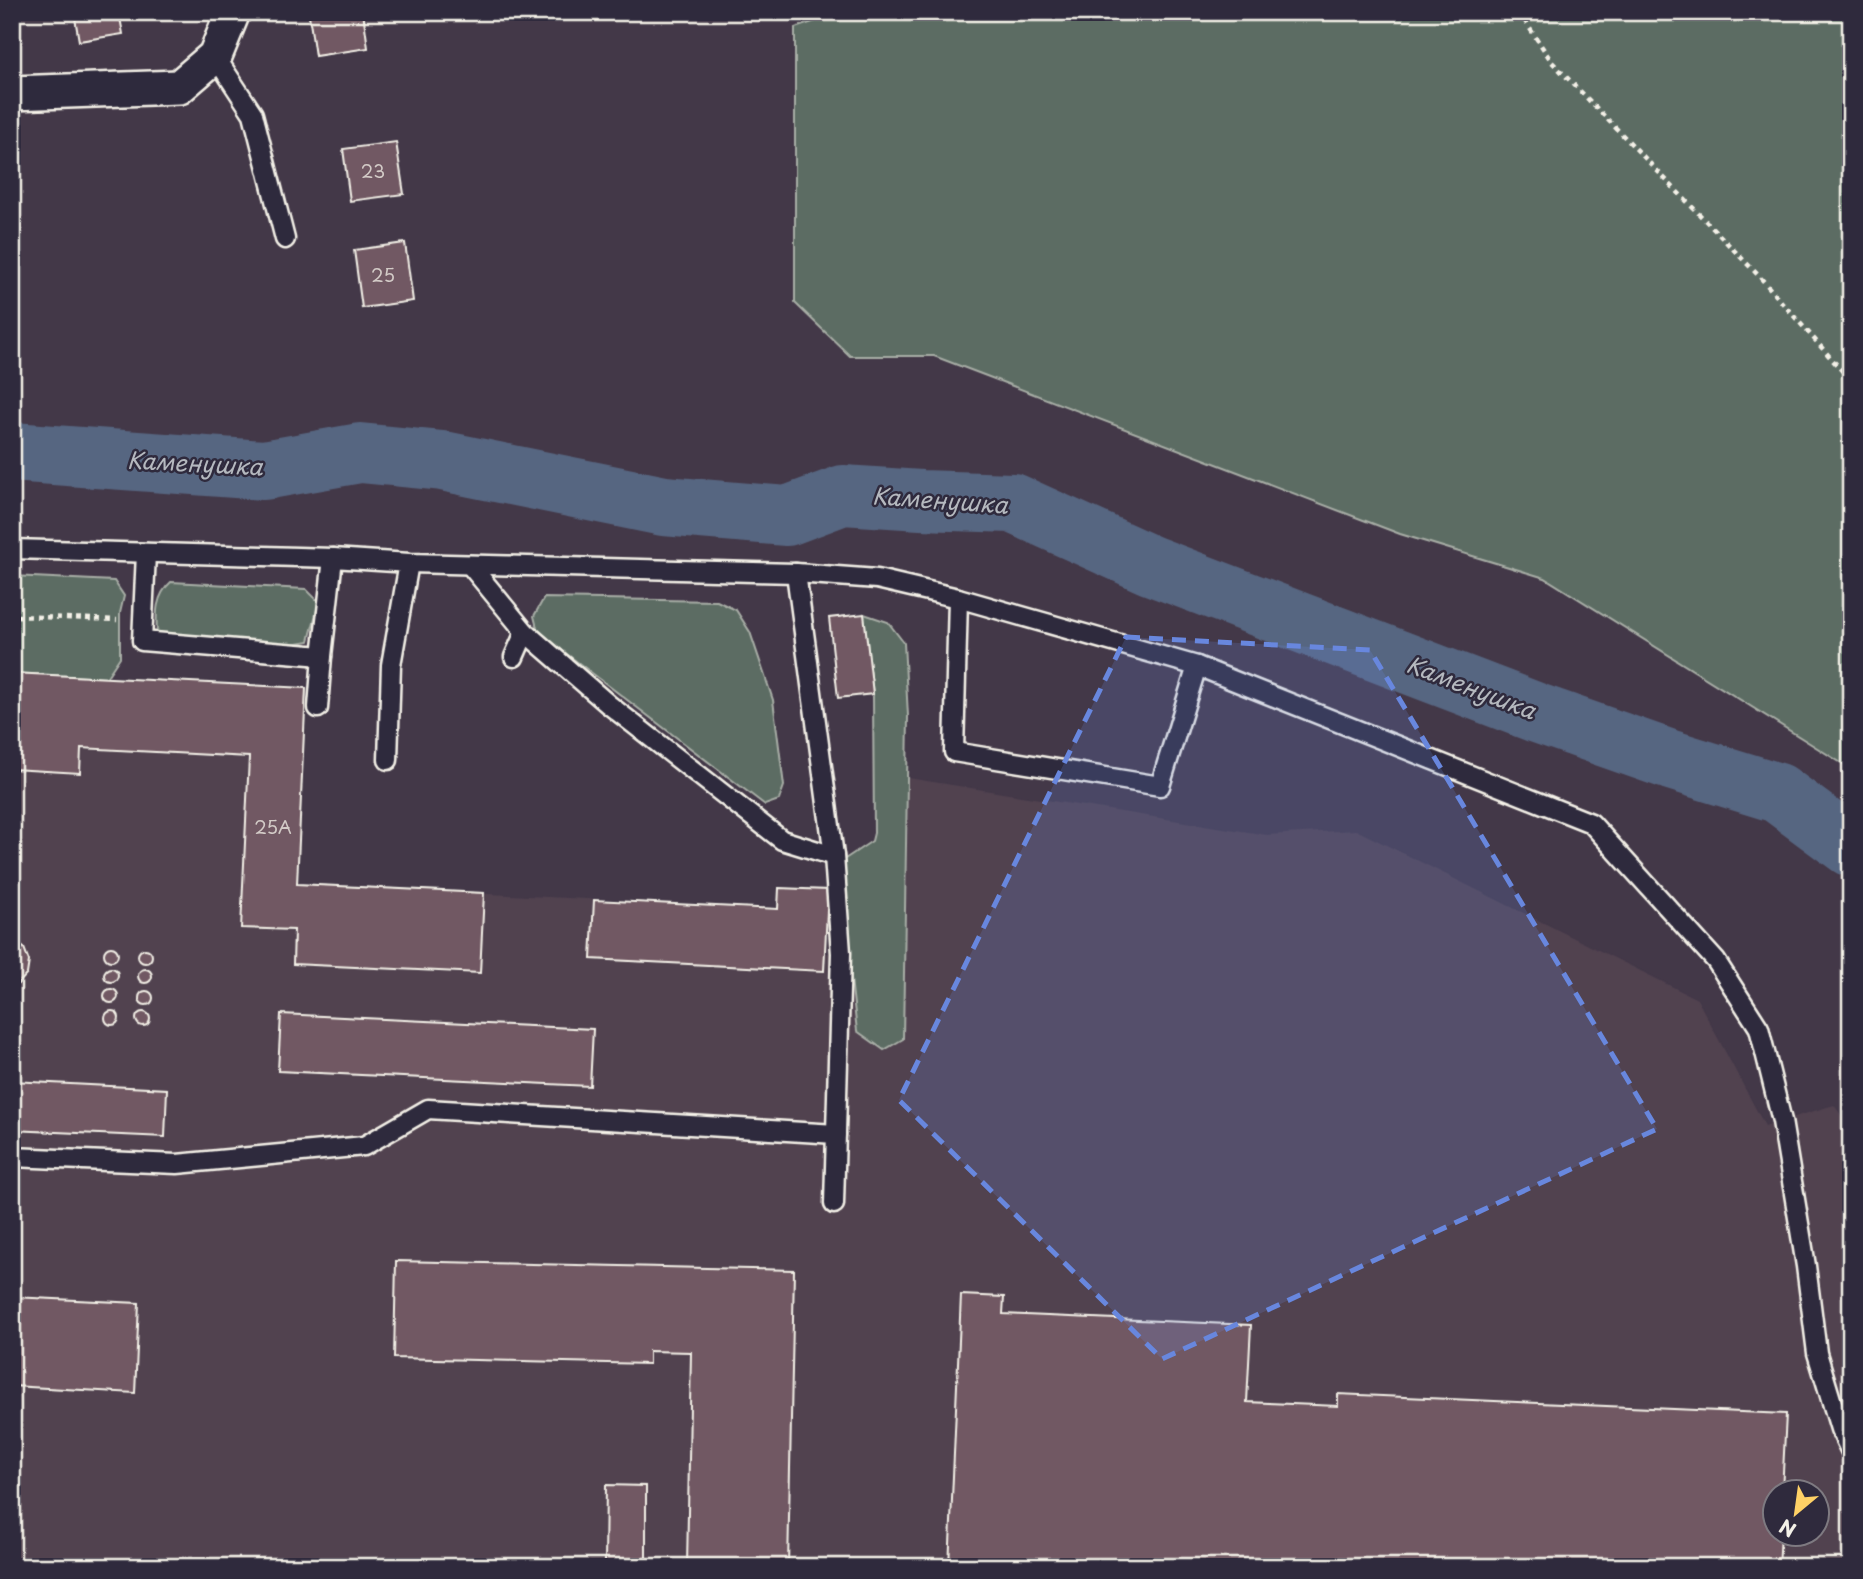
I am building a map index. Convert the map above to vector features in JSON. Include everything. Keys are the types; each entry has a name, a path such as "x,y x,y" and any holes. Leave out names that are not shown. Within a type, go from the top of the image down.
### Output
{"street":[{"path":"12,93 179,87 215,56 233,12"}],"lane":[{"path":"215,56 253,114 285,239"},
{"path":"12,549 796,573 877,579 958,598 1197,666 1591,823 1716,961 1759,1028 1782,1121 1806,1266 1816,1353 1840,1429 1851,1452"},
{"path":"146,553 142,641 322,656"},
{"path":"318,708 333,558"},
{"path":"388,760 391,665 409,563"},
{"path":"470,565 526,632 608,704 782,840 834,856"},
{"path":"796,573 834,856 841,953 834,1204"},
{"path":"958,598 954,752 1160,786 1197,666"},
{"path":"514,657 526,632"},
{"path":"12,1157 177,1164 364,1146 428,1109 836,1134"}],"path":[{"path":"1518,12 1552,62 1758,275 1851,381"},
{"path":"16,616 142,621"}],"highlighted area":[{"path":"1126,637 1370,650 1657,1129 1162,1359 899,1100"}],"shaded area":[{"path":"12,673 306,688 297,884 777,909 779,888 828,890 825,953 905,955 908,778 1267,835 1356,830 1697,999 1765,1126 1834,1105 1851,1129 1851,1567 12,1567"}],"green space":[{"path":"842,12 1851,12 1851,769 1545,578 1400,534 934,356 850,356 795,303 795,28"},
{"path":"12,576 114,581 124,596 120,613 120,657 106,678 12,673"},
{"path":"171,582 306,589 319,602 309,641 286,645 157,634 159,599"},
{"path":"544,598 717,601 736,610 750,632 773,700 784,786 779,800 765,805 538,632 534,616"},
{"path":"864,614 888,622 904,643 908,716 903,1039 884,1050 857,1031 847,944 842,861 872,841 874,833 873,694"}],"building":[{"path":"74,12 119,12 123,34 79,41"},
{"path":"363,12 368,48 315,56 309,15"},
{"path":"396,142 404,194 350,201 343,149"},
{"path":"405,243 413,301 362,308 354,250"},
{"path":"864,614 873,694 838,698 829,618"},
{"path":"12,673 306,688 297,884 484,893 480,973 293,964 294,930 241,928 249,757 81,748 80,773 12,769"},
{"path":"779,888 828,890 824,971 591,959 594,900 778,909"},
{"path":"12,940 24,948 29,961 27,974 12,987"},
{"path":"111,947 116,949 116,959 111,961 106,959 104,954 106,949"},
{"path":"145,949 150,951 150,961 145,963 140,961 138,956 140,951"},
{"path":"111,968 116,970 116,980 111,982 106,980 104,975 106,970"},
{"path":"145,969 150,971 150,981 145,983 140,981 138,976 140,971"},
{"path":"111,989 116,991 116,1001 111,1003 106,1001 104,996 106,991"},
{"path":"146,991 151,993 151,1003 146,1005 141,1003 139,998 141,993"},
{"path":"112,1011 117,1013 117,1023 112,1025 107,1023 105,1018 107,1013"},
{"path":"143,1012 148,1014 148,1024 143,1026 138,1024 136,1019 138,1014"},
{"path":"281,1014 593,1029 590,1086 278,1071"},
{"path":"12,1081 167,1089 165,1137 12,1130"},
{"path":"396,1261 794,1270 788,1567 687,1566 691,1352 649,1351 649,1364 394,1358"},
{"path":"961,1295 1004,1297 1003,1314 1251,1325 1247,1402 1338,1406 1338,1394 1786,1414 1783,1478 1762,1478 1762,1548 1780,1548 1779,1567 949,1567"},
{"path":"12,1297 139,1303 135,1393 12,1386"},
{"path":"606,1485 646,1486 646,1567 543,1567 544,1562 605,1563"}],"waterway":[{"name":"Каменушка","path":"12,452 264,470 360,453 443,461 664,506 787,516 843,495 1013,503 1150,565 1537,713 1671,760 1778,793 1851,847"}]}
